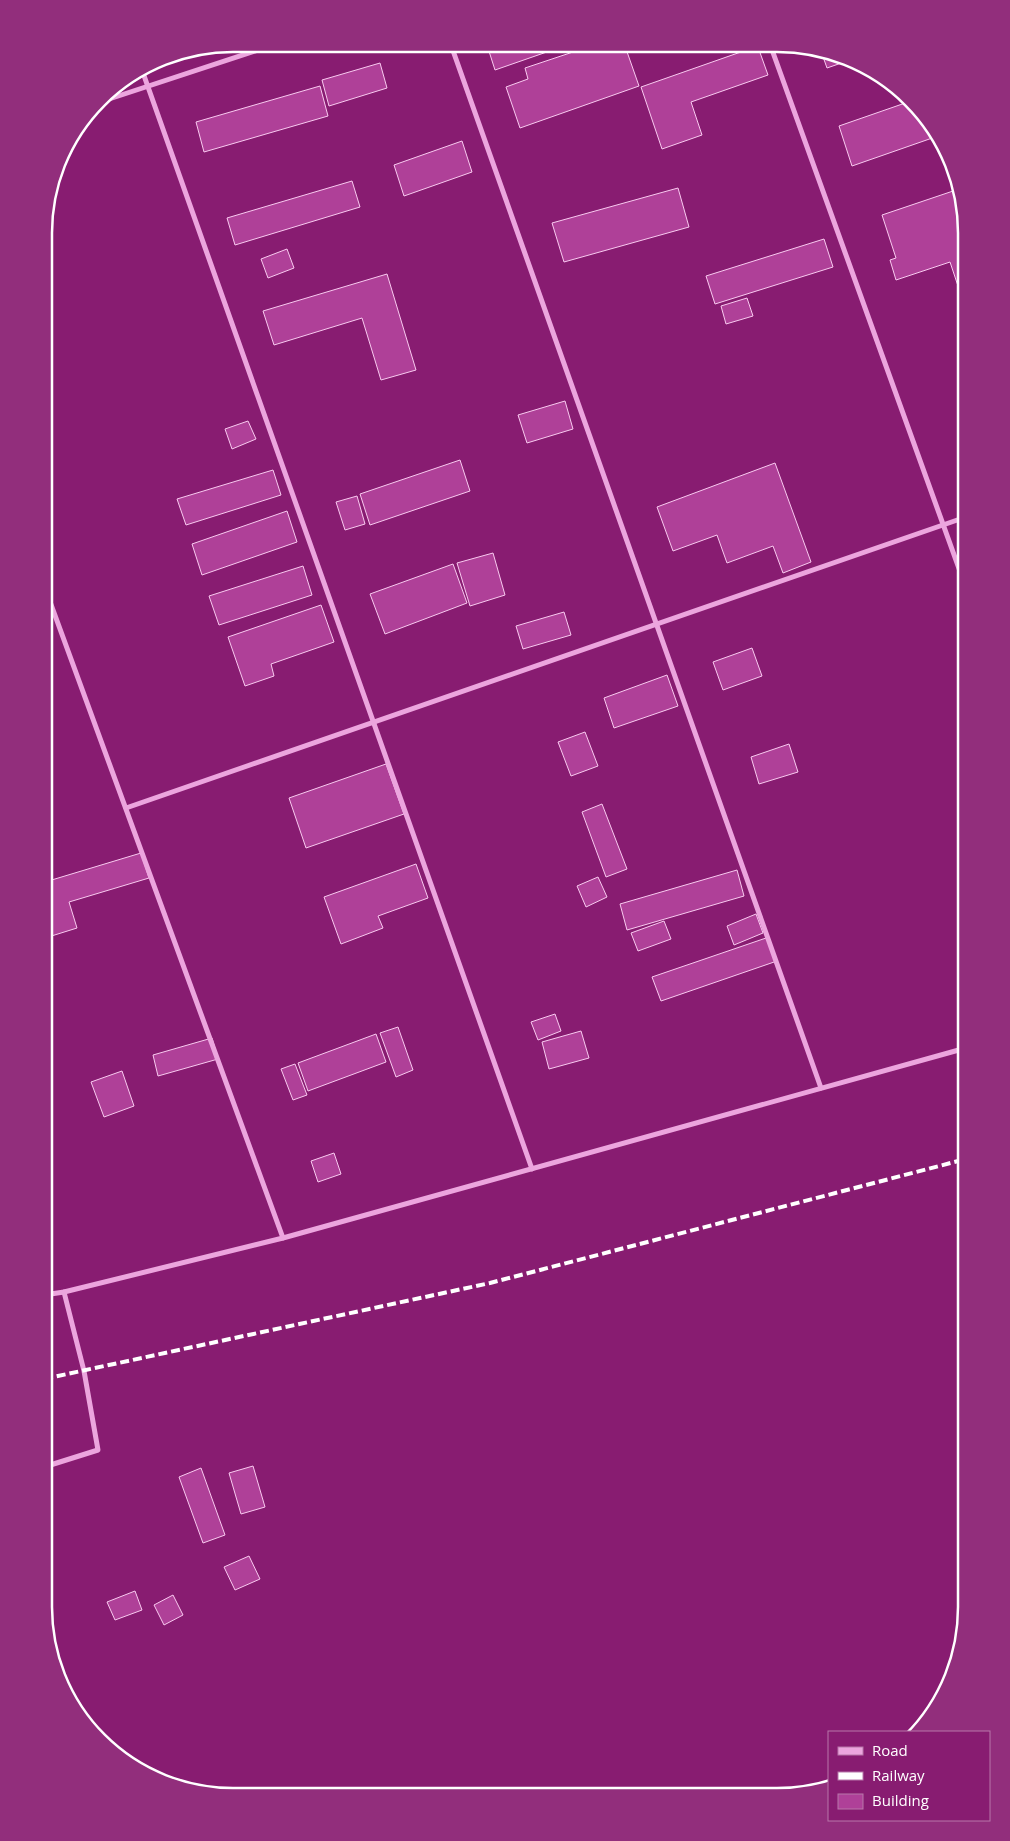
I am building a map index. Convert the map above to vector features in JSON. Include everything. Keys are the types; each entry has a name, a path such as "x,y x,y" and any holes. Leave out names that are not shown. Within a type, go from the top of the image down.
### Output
{"street":[{"path":"114,97 251,52"},
{"path":"453,52 821,1088"},
{"path":"773,52 958,566"},
{"path":"144,76 532,1169"},
{"path":"126,808 958,520"},
{"path":"52,607 283,1238"},
{"path":"52,1294 283,1238 958,1050"},
{"path":"52,1464 98,1450 84,1372 64,1292"}],"building":[{"path":"489,52 547,52 495,70"},
{"path":"573,52 627,52 639,86 520,128 506,87 528,79 525,68"},
{"path":"741,52 760,52 768,75 691,102 702,135 662,149 641,87"},
{"path":"824,59 840,64 827,68"},
{"path":"380,63 387,88 329,106 322,80"},
{"path":"320,86 328,116 204,152 196,122"},
{"path":"902,104 913,114 930,139 852,166 839,126"},
{"path":"462,141 472,172 404,196 394,165"},
{"path":"352,181 360,207 235,245 227,218"},
{"path":"678,188 689,227 564,262 552,223"},
{"path":"952,191 958,234 958,286 950,262 896,280 890,260 896,258 882,215"},
{"path":"824,239 833,267 715,304 706,276"},
{"path":"287,249 294,268 268,278 261,259"},
{"path":"387,274 416,370 381,380 362,318 274,345 263,311"},
{"path":"747,298 753,316 726,324 721,306"},
{"path":"565,401 573,429 527,443 518,415"},
{"path":"248,421 256,439 232,449 225,429"},
{"path":"460,460 470,491 370,525 360,494"},
{"path":"775,463 811,562 783,573 773,546 727,563 717,535 673,551 657,507"},
{"path":"273,470 281,495 186,525 177,499"},
{"path":"357,496 365,524 345,530 336,502"},
{"path":"287,511 297,542 202,575 192,544"},
{"path":"493,553 505,595 470,606 457,563"},
{"path":"453,564 467,603 385,634 370,594"},
{"path":"303,566 312,595 219,625 209,596"},
{"path":"321,605 334,642 271,664 274,676 245,686 228,637"},
{"path":"564,612 571,635 523,649 516,626"},
{"path":"752,648 762,676 723,690 713,662"},
{"path":"667,675 678,706 614,728 604,698"},
{"path":"585,732 598,766 571,776 558,742"},
{"path":"789,744 798,772 759,784 751,757"},
{"path":"386,764 404,814 306,848 289,798"},
{"path":"602,804 627,869 606,877 582,812"},
{"path":"141,853 149,878 69,902 77,928 52,936 52,880"},
{"path":"416,864 428,898 378,916 383,928 341,944 324,897"},
{"path":"737,870 744,896 627,930 620,904"},
{"path":"598,877 607,897 586,907 577,886"},
{"path":"756,914 763,933 734,945 727,926"},
{"path":"664,921 671,939 638,951 631,933"},
{"path":"769,937 777,961 661,1001 652,977"},
{"path":"555,1014 561,1031 538,1040 531,1022"},
{"path":"398,1027 413,1070 396,1077 380,1033"},
{"path":"581,1031 589,1058 549,1069 542,1042"},
{"path":"376,1034 386,1062 308,1091 298,1063"},
{"path":"212,1038 218,1059 158,1076 153,1055"},
{"path":"295,1064 307,1095 293,1100 281,1069"},
{"path":"122,1071 134,1106 104,1117 91,1082"},
{"path":"334,1153 341,1174 318,1182 311,1161"},
{"path":"253,1466 265,1507 241,1514 229,1473"},
{"path":"201,1468 225,1535 203,1543 179,1477"},
{"path":"249,1556 260,1579 235,1590 224,1567"},
{"path":"135,1591 142,1610 115,1620 107,1602"},
{"path":"173,1595 183,1615 164,1625 154,1605"}],"railway":[{"path":"52,1377 490,1283 958,1161"}]}
